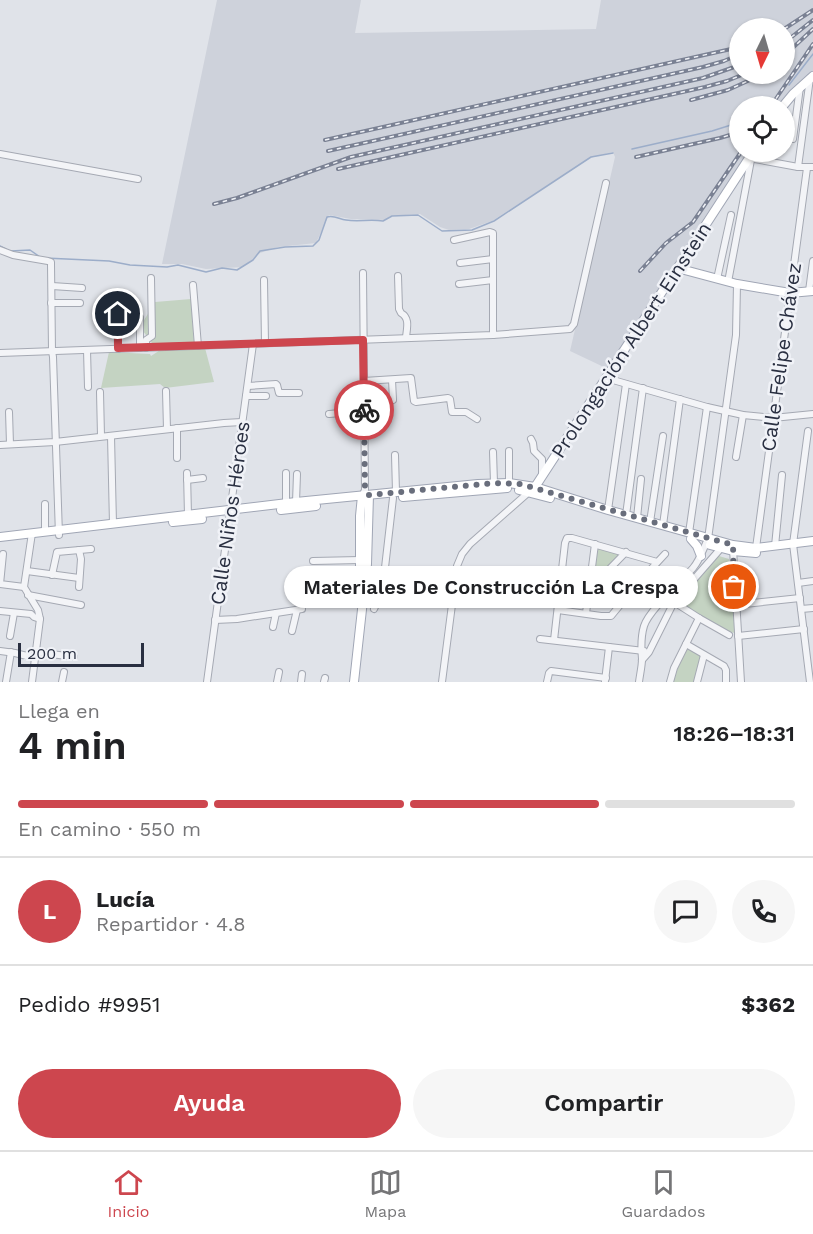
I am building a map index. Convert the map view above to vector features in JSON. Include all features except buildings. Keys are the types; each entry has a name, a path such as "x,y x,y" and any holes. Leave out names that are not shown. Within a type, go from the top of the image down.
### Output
{"main road":[{"path":"791,96 812,77"},
{"name":"Prolongación Albert Einstein","path":"532,490 747,162"},
{"path":"677,268 732,283 790,293 811,291"},
{"path":"395,495 509,483 690,536 701,556"},
{"path":"0,537 32,536 45,532 58,533 188,515 229,513 296,502 501,488 532,490 663,525 707,542 753,553 793,547 813,541"},
{"path":"0,542 32,536 365,496"},
{"path":"354,682 364,596 360,560 360,516 365,496"},
{"path":"349,682 362,582 365,496"},
{"path":"728,547 813,547"}],"street":[{"path":"798,167 812,77"},
{"path":"795,124 800,87"},
{"path":"0,154 138,179"},
{"path":"642,661 649,652 680,589 707,542 735,335 732,283 750,162"},
{"path":"777,162 810,167"},
{"name":"Calle Felipe Chávez","path":"756,548 790,293 810,167"},
{"path":"0,353 492,335 570,329 574,324 606,183"},
{"path":"717,279 731,215"},
{"path":"454,240 490,231 494,233 492,335"},
{"path":"0,250 13,255 51,262 58,533"},
{"path":"460,263 493,260"},
{"path":"811,291 813,261"},
{"path":"363,273 365,496"},
{"path":"398,276 399,309 407,319 406,337"},
{"path":"143,348 146,340 152,336 152,278"},
{"path":"264,280 265,343"},
{"path":"459,284 493,280"},
{"path":"193,285 198,346"},
{"path":"52,286 82,288"},
{"path":"117,297 118,348"},
{"path":"51,303 80,303"},
{"path":"140,318 143,348"},
{"name":"Calle Niños Héroes","path":"207,682 253,344"},
{"path":"87,350 88,387"},
{"path":"364,381 411,378 414,401 448,398 452,412 468,412 477,419"},
{"path":"606,378 743,415 773,418 813,414"},
{"path":"392,380 393,400"},
{"path":"248,386 276,384 279,393 299,393"},
{"path":"608,510 626,384"},
{"path":"626,515 643,388"},
{"path":"166,391 167,429"},
{"path":"100,392 101,436"},
{"path":"246,396 266,396"},
{"path":"663,525 680,399"},
{"path":"690,536 707,407"},
{"path":"9,412 10,444"},
{"path":"329,414 389,413"},
{"path":"344,423 364,415"},
{"path":"736,457 743,415"},
{"path":"0,445 55,442 242,422"},
{"path":"177,428 177,458"},
{"path":"808,431 793,547 810,682"},
{"path":"111,436 113,524"},
{"path":"650,522 663,436"},
{"path":"531,439 534,451 542,459 541,478"},
{"path":"509,451 509,483"},
{"path":"493,452 494,483"},
{"path":"374,609 383,585 395,495 395,455"},
{"path":"286,473 286,504"},
{"path":"296,502 297,474"},
{"path":"775,546 782,475"},
{"path":"188,515 187,476 202,478"},
{"path":"637,518 641,479"},
{"name":"Prolongación Albert Einstein","path":"442,682 457,566 462,554 532,490"},
{"path":"45,504 45,532"},
{"path":"32,536 24,586 40,619 32,682"},
{"path":"554,640 566,539 569,537 657,562"},
{"path":"586,613 595,544"},
{"path":"639,682 646,621 660,604 728,547"},
{"path":"728,547 741,682"},
{"path":"52,575 57,552 91,549"},
{"path":"79,550 81,559 79,587"},
{"path":"590,590 626,552"},
{"path":"558,610 606,617 614,614 619,604 665,554"},
{"path":"2,559 0,584 24,586"},
{"path":"313,561 360,560"},
{"path":"27,571 79,578"},
{"path":"798,583 813,581"},
{"path":"639,582 660,604"},
{"path":"28,595 81,605"},
{"path":"364,596 380,597"},
{"path":"31,614 43,597"},
{"path":"735,605 800,598"},
{"path":"674,602 729,635"},
{"path":"801,609 813,608"},
{"path":"215,620 300,610 292,631"},
{"path":"0,611 31,614 40,619"},
{"path":"10,636 14,613"},
{"path":"273,627 276,613"},
{"path":"670,682 674,668 699,618"},
{"path":"738,636 804,629"},
{"path":"540,639 649,652"},
{"path":"686,644 724,666 726,682"},
{"path":"547,682 551,671 606,680 609,647"},
{"path":"0,651 74,657"},
{"path":"4,677 11,652"},
{"path":"697,682 704,655"},
{"path":"62,682 64,672"},
{"path":"277,682 279,672"},
{"path":"301,682 302,674"},
{"path":"578,682 579,674"}],"shaded area":[{"path":"217,0 361,0 355,33 596,29 601,0 813,0 813,71 785,96 729,96 729,162 741,162 608,369 570,351 615,157 613,152 590,158 492,221 469,229 449,230 420,214 390,216 386,220 351,219 329,215 316,243 278,247 260,253 243,267 206,269 182,264 162,264"}],"green space":[{"path":"191,299 194,342 197,345 155,347 140,327 155,302"},
{"path":"165,347 205,348 214,382 165,388 160,384 101,388 109,352 150,354 151,356"},
{"path":"596,545 623,553 592,584"},
{"path":"719,556 729,559 735,633 712,624 678,601"},
{"path":"687,648 701,656 694,682 673,682 675,672"}],"waterway":[{"path":"789,85 813,54"},
{"path":"632,149 729,126"},
{"path":"45,258 167,267 178,265 206,272 222,268 237,270 253,260 260,251 313,246 319,240 327,217 351,221 383,221 392,216 418,215 442,231 472,230 494,221 591,157 613,153"},
{"path":"0,246 6,249"},
{"path":"11,251 30,250 40,257"}],"railway":[{"path":"795,22 813,10"},
{"path":"795,34 813,20"},
{"path":"795,46 813,29"},
{"path":"778,96 813,44"},
{"path":"325,140 729,49"},
{"path":"328,151 703,67 729,59"},
{"path":"214,204 351,157 703,78 729,69"},
{"path":"338,169 729,80"},
{"path":"691,100 741,84"},
{"path":"636,157 729,135"},
{"path":"640,271 666,243 693,222 734,162"}],"way so far":[{"path":"364,410 365,490 369,495 494,483 535,487 733,545 734,587"}],"place":[{"name":"Materiales De Construcción La Crespa","path":"734,587"}],"route":[{"path":"118,314 118,348 363,340 364,410"}]}
